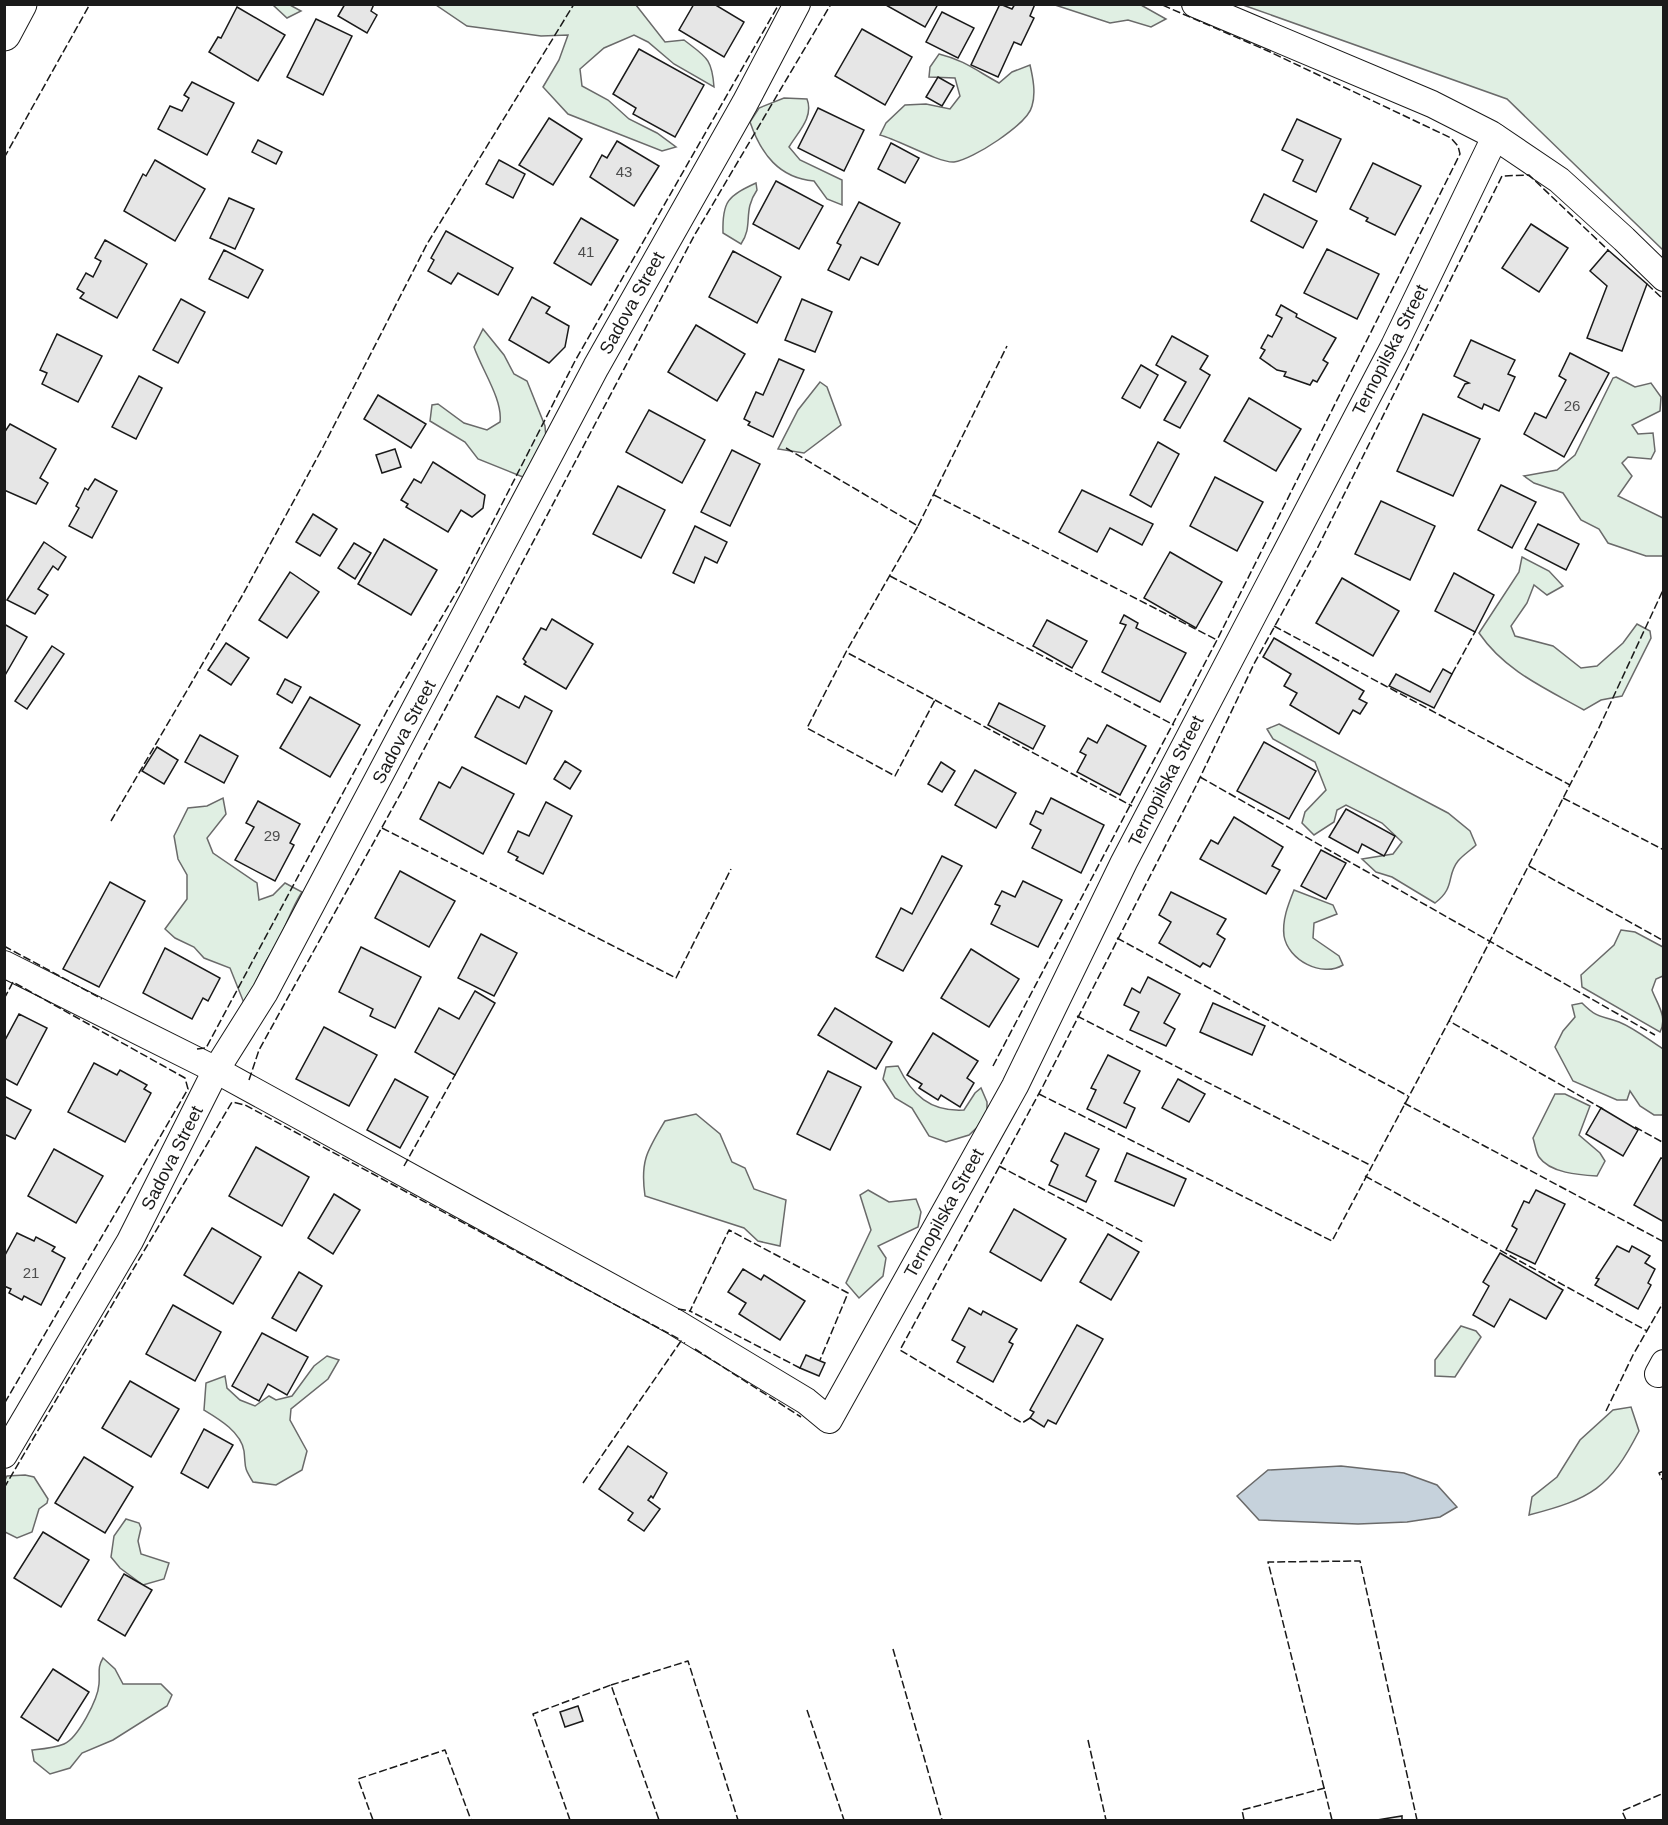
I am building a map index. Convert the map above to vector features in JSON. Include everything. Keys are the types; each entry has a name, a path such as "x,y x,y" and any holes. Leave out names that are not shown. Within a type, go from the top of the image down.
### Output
{"highway":[{"path":"4,34 20,4"}],"street":[{"name":"Sadova Street","path":"4,1455 130,1241 216,1070 265,992 596,367 745,103 797,4"},
{"path":"1195,4 1432,104 1495,137 1559,180 1664,278"},
{"name":"Ternopilska Street","path":"216,1070 673,1321 806,1401 829,1420 1015,1086 1124,862 1394,346 1495,137"},
{"path":"4,964 216,1070"}],"green space":[{"path":"1052,4 1141,5 1166,19 1151,27 1128,20 1110,23"},
{"path":"273,5 290,5 301,11 287,18"},
{"path":"436,5 636,5 665,42 684,40 703,55 712,70 714,87 674,64 648,42 634,35 604,48 580,69 582,86 608,100 629,119 657,133 676,147 662,151 568,114 543,87 559,60 568,35 541,36 467,26"},
{"path":"1243,5 1663,5 1663,250 1507,99"},
{"path":"939,54 963,63 999,83 1012,72 1030,65 1033,80 1032,106 1021,122 986,148 954,162 939,159 880,135 886,123 905,105 926,104 950,109 960,96 955,78 929,77 930,67"},
{"path":"784,98 807,99 809,106 807,118 789,147 800,160 842,180 842,205 827,199 814,181 791,175 781,169 766,154 754,134 750,122 759,108"},
{"path":"756,183 757,190 750,205 747,231 741,244 723,233 724,214 733,196"},
{"path":"483,329 504,355 514,374 527,381 545,426 546,438 523,477 478,459 465,442 430,421 432,405 438,404 464,423 487,430 500,422 495,395 474,347"},
{"path":"1616,377 1635,387 1651,383 1661,397 1660,411 1632,425 1638,434 1653,433 1655,451 1651,459 1628,457 1622,463 1632,476 1618,496 1663,518 1663,556 1646,556 1608,543 1599,529 1581,520 1563,493 1534,483 1524,476 1557,470 1575,455 1613,378"},
{"path":"820,382 827,387 841,425 804,453 778,449 798,410"},
{"path":"1522,557 1549,571 1563,586 1547,595 1534,585 1527,603 1511,626 1515,636 1553,646 1581,668 1597,666 1623,643 1637,624 1650,631 1651,638 1622,696 1601,700 1584,710 1513,668 1489,646 1479,633 1519,572"},
{"path":"1279,724 1448,813 1470,831 1476,845 1454,866 1448,887 1442,897 1435,903 1392,877 1376,872 1362,859 1393,854 1402,842 1382,823 1346,805 1337,810 1334,822 1314,835 1302,823 1305,812 1326,790 1315,762 1273,739 1267,729"},
{"path":"223,798 226,814 207,838 213,853 257,883 259,900 273,895 285,883 302,892 261,971 252,998 244,1003 230,968 204,958 194,947 175,938 165,929 187,899 187,875 178,859 174,836 188,808 207,806"},
{"path":"1294,890 1333,905 1337,914 1314,923 1313,938 1339,956 1343,965 1335,968 1316,968 1299,959 1287,945 1284,924"},
{"path":"1621,930 1635,932 1663,947 1663,976 1656,979 1652,990 1663,1021 1660,1032 1582,987 1581,975 1614,945"},
{"path":"1582,1003 1596,1014 1625,1025 1663,1049 1663,1115 1654,1115 1640,1106 1630,1091 1627,1100 1617,1100 1573,1081 1555,1047 1563,1031 1575,1017 1572,1005"},
{"path":"898,1066 916,1093 932,1105 941,1108 964,1110 981,1088 987,1102 987,1118 969,1135 946,1142 929,1136 912,1108 895,1098 883,1079 886,1067"},
{"path":"1555,1094 1565,1094 1590,1106 1579,1135 1600,1153 1605,1161 1597,1176 1557,1170 1550,1167 1538,1155 1533,1138"},
{"path":"696,1114 720,1134 732,1162 745,1168 754,1189 786,1200 780,1246 758,1241 744,1228 645,1196 643,1174 646,1157 665,1121"},
{"path":"868,1190 889,1202 916,1199 921,1212 918,1227 878,1246 886,1258 883,1276 859,1298 846,1283 871,1230 860,1195"},
{"path":"1461,1326 1476,1331 1481,1337 1455,1377 1435,1376 1435,1360"},
{"path":"327,1356 339,1360 328,1379 291,1409 290,1420 307,1451 302,1470 276,1485 253,1482 246,1470 244,1451 239,1438 204,1410 206,1383 225,1376 227,1388 240,1400 255,1406 269,1396 276,1400 292,1396 314,1366"},
{"path":"1631,1407 1639,1431 1608,1478 1583,1496 1529,1515 1532,1497 1557,1477 1580,1440 1613,1410"},
{"path":"7,1476 34,1477 48,1499 47,1503 39,1509 32,1532 17,1538 5,1532 5,1480"},
{"path":"126,1519 139,1523 141,1528 138,1541 141,1554 169,1563 164,1579 143,1585 120,1568 111,1557 114,1536"},
{"path":"103,1658 115,1669 123,1684 161,1684 172,1695 167,1706 113,1740 82,1753 70,1768 50,1774 34,1761 32,1750 64,1744 75,1734 98,1691 99,1668"}],"shaded area":[{"path":"1341,1466 1404,1473 1437,1485 1457,1507 1440,1517 1407,1522 1358,1524 1259,1520 1237,1496 1268,1470"}],"building":[{"path":"345,4 374,4 371,11 377,15 367,33 338,16"},
{"path":"694,4 714,4 744,22 724,57 679,30"},
{"path":"884,4 938,4 925,27"},
{"path":"1000,4 1012,9 1015,4 1035,4 1030,16 1034,18 1021,45 1014,42 998,77 971,65"},
{"path":"237,7 285,35 258,81 209,52 218,37 221,38"},
{"path":"942,12 974,28 958,58 926,42"},
{"path":"316,19 352,36 323,95 287,77"},
{"path":"862,29 912,57 885,105 835,76"},
{"path":"639,49 704,85 675,137 633,114 636,108 613,94"},
{"path":"938,77 954,86 942,106 926,97"},
{"path":"192,82 234,103 207,155 158,129 170,106 182,111 189,98 184,95"},
{"path":"818,108 864,130 844,171 798,148"},
{"path":"549,118 582,139 553,185 519,165"},
{"path":"1297,119 1341,139 1316,192 1293,181 1303,160 1282,150"},
{"path":"258,140 282,152 276,164 252,152"},
{"path":"617,141 659,166 634,206 590,177 602,155 607,158"},
{"path":"891,143 919,158 905,183 878,169"},
{"path":"155,160 205,189 175,241 124,211 143,174 146,176"},
{"path":"499,160 525,174 513,198 486,184"},
{"path":"1373,163 1421,186 1395,235 1366,221 1368,218 1350,209"},
{"path":"776,181 823,206 799,249 753,224"},
{"path":"1264,194 1317,221 1303,248 1251,221"},
{"path":"229,198 254,209 235,249 210,238"},
{"path":"859,202 900,223 878,265 861,257 849,280 828,270 841,245 837,243"},
{"path":"581,218 618,240 591,285 554,263"},
{"path":"1531,224 1568,248 1539,292 1502,268"},
{"path":"446,231 513,268 498,295 458,273 451,284 428,271 434,260 431,258"},
{"path":"105,240 147,264 117,318 80,298 84,293 77,289 86,273 93,277 101,261 95,258"},
{"path":"1327,249 1379,274 1357,319 1304,293"},
{"path":"224,250 263,270 248,298 209,279"},
{"path":"1608,250 1647,284 1622,351 1587,338 1607,286 1590,271"},
{"path":"733,251 781,277 757,323 709,297"},
{"path":"532,297 550,307 546,313 569,326 565,347 549,363 509,340"},
{"path":"181,299 205,312 178,363 153,350"},
{"path":"802,299 832,312 815,352 785,340"},
{"path":"1281,305 1297,314 1296,317 1336,338 1323,360 1328,363 1317,382 1313,380 1310,385 1284,376 1286,372 1277,370 1260,358 1265,350 1261,348 1268,335 1272,337 1282,318 1276,315"},
{"path":"696,325 745,354 717,401 668,372"},
{"path":"57,334 102,356 78,402 42,384 47,373 40,370"},
{"path":"1172,336 1208,356 1200,369 1210,375 1180,428 1164,420 1186,382 1156,365"},
{"path":"1471,340 1515,360 1508,374 1515,377 1499,411 1484,404 1482,409 1458,397 1465,384 1469,383 1454,376"},
{"path":"1570,353 1609,373 1564,457 1524,434 1535,413 1546,418 1566,380 1559,376"},
{"path":"779,359 804,370 773,437 748,425 750,422 744,419 756,392 763,395"},
{"path":"1141,365 1158,375 1140,408 1122,398"},
{"path":"139,376 162,388 136,439 112,427"},
{"path":"378,395 426,424 411,448 364,419"},
{"path":"1249,398 1301,429 1276,471 1224,441"},
{"path":"649,410 705,440 682,483 626,452"},
{"path":"1423,414 1480,439 1453,496 1397,471"},
{"path":"10,424 56,449 40,478 48,483 36,504 4,490 4,433"},
{"path":"1158,442 1179,454 1151,507 1130,495"},
{"path":"395,449 401,467 382,473 376,455"},
{"path":"732,450 760,464 730,526 701,512"},
{"path":"433,462 485,495 483,508 472,517 461,510 448,532 406,507 408,504 401,500 414,479 421,483"},
{"path":"1215,477 1263,502 1237,551 1190,526"},
{"path":"95,479 117,491 92,538 69,526 79,508 76,506 85,488 88,490"},
{"path":"1501,485 1536,502 1512,548 1478,530"},
{"path":"618,486 665,510 641,558 593,534"},
{"path":"1082,490 1153,524 1142,545 1110,528 1097,552 1059,532"},
{"path":"1381,501 1435,526 1410,580 1355,554"},
{"path":"313,514 337,529 320,556 296,542"},
{"path":"1538,524 1579,544 1566,570 1525,549"},
{"path":"695,526 727,542 717,563 705,557 694,583 673,573"},
{"path":"384,539 437,570 411,615 358,584"},
{"path":"44,542 66,557 58,570 53,566 38,589 48,595 35,614 7,600"},
{"path":"354,543 371,553 355,579 338,568"},
{"path":"1170,552 1222,582 1196,628 1144,598"},
{"path":"290,572 319,592 287,638 259,620"},
{"path":"1454,573 1494,595 1475,632 1435,611"},
{"path":"1342,578 1399,611 1373,656 1316,623"},
{"path":"1124,615 1138,623 1136,628 1186,653 1160,702 1102,672 1126,625 1120,623"},
{"path":"552,619 593,644 566,689 524,664 526,662 523,659 541,628 546,630"},
{"path":"1047,620 1087,641 1072,668 1033,646"},
{"path":"4,624 27,637 4,677"},
{"path":"1274,638 1364,691 1359,699 1367,703 1360,714 1353,710 1339,734 1290,705 1297,693 1284,686 1291,674 1263,657"},
{"path":"226,643 249,658 231,685 208,670"},
{"path":"52,646 64,654 27,709 15,701"},
{"path":"1443,669 1452,674 1434,708 1389,686 1396,674 1430,692"},
{"path":"285,679 301,687 292,703 277,694"},
{"path":"497,696 519,708 525,696 552,711 526,764 475,737"},
{"path":"310,697 360,725 330,777 280,748"},
{"path":"999,703 1045,726 1033,749 988,725"},
{"path":"1107,725 1146,746 1120,795 1077,772 1086,755 1080,752 1088,738 1097,743"},
{"path":"200,735 238,756 224,783 185,762"},
{"path":"1264,742 1316,771 1289,819 1237,791"},
{"path":"157,747 178,760 164,784 142,771"},
{"path":"565,761 581,771 570,789 554,779"},
{"path":"941,762 955,771 942,792 928,784"},
{"path":"462,767 514,794 483,854 420,819 439,782 450,788"},
{"path":"975,770 1016,793 996,828 955,805"},
{"path":"1051,798 1104,825 1081,873 1032,848 1041,830 1030,824 1036,811 1043,814"},
{"path":"258,801 300,824 290,843 294,845 275,881 235,860 254,827 246,823"},
{"path":"546,802 572,816 543,874 516,860 518,857 508,852 518,831 529,836"},
{"path":"1346,809 1395,836 1384,856 1362,844 1358,853 1329,837"},
{"path":"1234,817 1283,847 1272,866 1280,870 1266,894 1200,859 1211,840 1218,844"},
{"path":"1321,850 1346,863 1326,899 1301,886"},
{"path":"942,856 962,866 903,971 876,957 901,908 912,914"},
{"path":"400,871 455,901 429,947 375,918"},
{"path":"1023,881 1062,900 1038,947 991,924 1000,906 995,904 1002,891 1015,897"},
{"path":"110,882 145,901 99,987 63,969"},
{"path":"1171,892 1226,919 1217,934 1225,939 1210,967 1203,963 1200,967 1159,943 1171,922 1159,915"},
{"path":"481,934 517,953 494,996 458,978"},
{"path":"361,947 421,977 395,1028 370,1016 373,1009 339,992"},
{"path":"165,948 220,978 208,1001 203,998 192,1019 143,993"},
{"path":"971,949 1019,979 989,1027 941,998"},
{"path":"1148,977 1180,994 1164,1023 1175,1029 1166,1046 1130,1030 1139,1012 1124,1005 1132,988 1140,993"},
{"path":"475,991 495,1003 455,1075 415,1052 439,1008 459,1019"},
{"path":"1213,1003 1265,1026 1252,1055 1200,1032"},
{"path":"835,1008 892,1042 876,1069 818,1035"},
{"path":"19,1014 47,1028 17,1085 4,1078 4,1042"},
{"path":"324,1027 377,1055 349,1106 296,1079"},
{"path":"933,1033 978,1061 967,1078 974,1083 960,1107 941,1095 938,1100 919,1088 922,1084 907,1075"},
{"path":"1108,1055 1140,1071 1124,1103 1135,1108 1126,1128 1087,1109 1096,1090 1091,1088"},
{"path":"94,1063 117,1075 120,1070 147,1085 144,1089 151,1093 125,1142 68,1112"},
{"path":"828,1071 861,1087 830,1150 797,1134"},
{"path":"395,1079 428,1097 400,1148 367,1130"},
{"path":"1178,1079 1205,1094 1189,1122 1162,1108"},
{"path":"4,1096 31,1110 15,1139 4,1134"},
{"path":"1601,1108 1638,1130 1623,1156 1586,1134"},
{"path":"1065,1133 1099,1149 1086,1176 1096,1181 1086,1202 1049,1185 1058,1165 1051,1161"},
{"path":"256,1147 309,1177 282,1226 229,1196"},
{"path":"54,1149 103,1176 76,1223 28,1196"},
{"path":"1127,1153 1186,1179 1174,1206 1115,1181"},
{"path":"1661,1158 1664,1159 1664,1222 1634,1205"},
{"path":"1536,1190 1565,1204 1535,1264 1506,1250 1517,1229 1512,1226 1524,1201 1529,1203"},
{"path":"334,1194 360,1210 333,1254 308,1238"},
{"path":"1014,1209 1066,1239 1041,1281 990,1252"},
{"path":"212,1228 261,1257 233,1304 184,1275"},
{"path":"17,1233 34,1241 36,1237 55,1247 52,1251 65,1258 41,1305 24,1296 22,1300 9,1293 11,1289 4,1286 4,1257"},
{"path":"1108,1234 1139,1252 1111,1300 1080,1282"},
{"path":"1617,1246 1629,1252 1632,1246 1650,1256 1645,1263 1655,1269 1648,1283 1651,1285 1638,1309 1595,1285 1599,1279 1596,1278"},
{"path":"1500,1253 1563,1290 1546,1319 1510,1299 1494,1327 1473,1315 1489,1286 1483,1282"},
{"path":"743,1269 761,1280 764,1275 805,1301 780,1340 739,1314 746,1303 728,1292"},
{"path":"299,1272 322,1286 296,1331 272,1318"},
{"path":"173,1305 221,1332 195,1381 146,1354"},
{"path":"969,1308 981,1315 983,1311 1017,1329 1009,1342 1013,1344 993,1382 957,1362 965,1347 952,1340"},
{"path":"1077,1325 1103,1339 1056,1424 1048,1420 1044,1427 1030,1418 1034,1412 1030,1410"},
{"path":"262,1333 308,1357 287,1395 268,1384 259,1401 232,1386"},
{"path":"806,1355 825,1363 819,1376 800,1368"},
{"path":"130,1381 179,1409 151,1457 102,1428"},
{"path":"204,1429 233,1445 208,1488 181,1473"},
{"path":"628,1446 667,1473 653,1498 651,1496 648,1500 660,1509 644,1531 628,1520 633,1513 599,1489"},
{"path":"84,1457 133,1487 105,1533 55,1503"},
{"path":"43,1532 89,1560 61,1607 14,1578"},
{"path":"124,1574 152,1590 125,1636 98,1620"},
{"path":"53,1669 89,1692 58,1741 21,1717"},
{"path":"578,1706 583,1721 565,1727 560,1712"},
{"path":"1402,1816 1402,1820 1377,1820"}],"fence":[{"path":"4,158 90,4"},
{"path":"111,821 242,596 323,447 427,244 574,4"},
{"path":"197,1049 206,1048 389,707 460,586 575,361 779,4"},
{"path":"249,1080 259,1050 402,791 694,236 831,4"},
{"path":"993,1066 1217,640 1460,154 1458,146 1451,138 1268,51 1160,4"},
{"path":"1030,1418 1022,1423 900,1350 1043,1086 1196,786 1254,664 1316,551 1502,176 1529,175 1608,250"},
{"path":"1647,284 1664,300"},
{"path":"918,526 1007,346"},
{"path":"786,448 918,526 846,652 807,728 895,776 935,700 846,652"},
{"path":"934,495 1217,640"},
{"path":"890,576 1174,725"},
{"path":"1603,1109 1449,1021 1597,732 1664,588"},
{"path":"1274,626 1570,785"},
{"path":"1452,674 1475,632"},
{"path":"935,700 1132,806"},
{"path":"1200,777 1655,1035"},
{"path":"1563,798 1664,850"},
{"path":"382,828 676,978 731,869"},
{"path":"1529,866 1664,941"},
{"path":"1117,938 1408,1096"},
{"path":"4,946 102,999"},
{"path":"4,999 13,982 185,1078 188,1089 4,1404"},
{"path":"1077,1016 1370,1165"},
{"path":"1039,1094 1332,1241 1449,1021"},
{"path":"404,1166 455,1075"},
{"path":"4,1488 232,1102 245,1105 679,1339"},
{"path":"1404,1103 1664,1242"},
{"path":"1635,1127 1664,1143"},
{"path":"999,1166 1145,1243"},
{"path":"1365,1176 1647,1331"},
{"path":"800,1368 690,1311 729,1230 848,1293 820,1360"},
{"path":"1606,1411 1633,1355 1664,1301"},
{"path":"678,1309 690,1311"},
{"path":"583,1483 681,1341 685,1343"},
{"path":"695,1349 801,1417"},
{"path":"1664,1471 1659,1473 1664,1483"},
{"path":"1332,1820 1268,1562 1360,1561 1417,1820"},
{"path":"893,1649 942,1820"},
{"path":"611,1685 688,1661 738,1820"},
{"path":"570,1820 533,1714 611,1685 659,1820"},
{"path":"807,1710 844,1820"},
{"path":"1088,1740 1106,1820"},
{"path":"373,1820 358,1779 445,1750 471,1820"},
{"path":"1244,1820 1242,1810 1325,1788"},
{"path":"1626,1820 1622,1811 1664,1793"}]}
